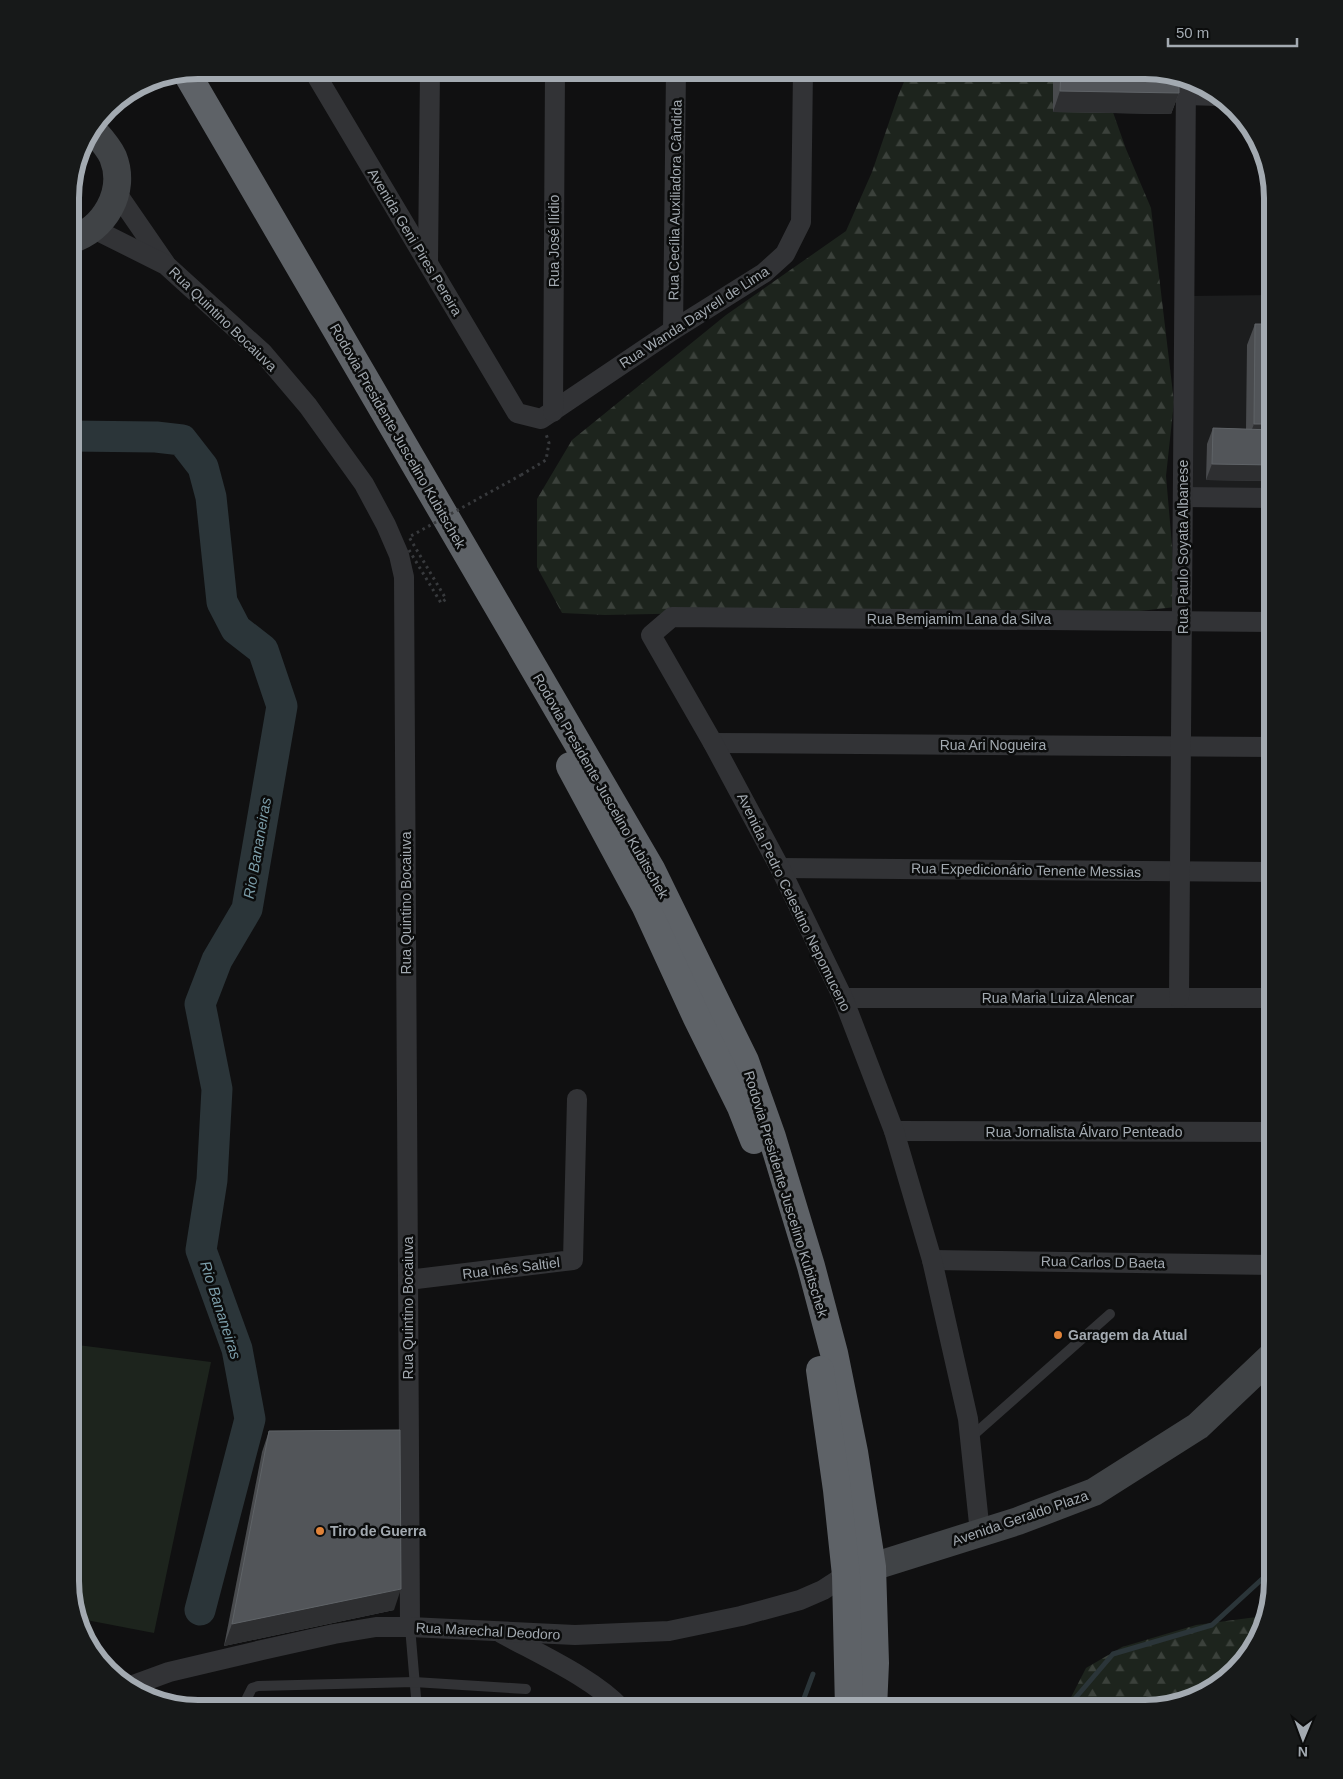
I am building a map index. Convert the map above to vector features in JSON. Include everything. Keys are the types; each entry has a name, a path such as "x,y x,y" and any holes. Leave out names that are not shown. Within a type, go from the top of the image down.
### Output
{"highway":[{"name":"Rodovia Presidente Juscelino Kubitschek","path":"190,79 651,869 745,1061 777,1155 811,1266 834,1353 854,1452 872,1567 875,1663 873,1700"},
{"name":"Rodovia Presidente Juscelino Kubitschek","path":"170,82 208,144 562,753 645,905 696,1016 741,1107 768,1174 791,1246 818,1361 837,1490 846,1575 849,1700"}],"street":[{"name":"Avenida Geni Pires Pereira","path":"318,79 517,413 547,416"},
{"path":"428,264 430,79"},
{"name":"Rua José Ilídio","path":"547,416 555,79"},
{"name":"Rua Cecília Auxiliadora Cândida","path":"673,330 676,79"},
{"name":"Rua Wanda Dayrell de Lima","path":"547,416 673,330 764,273 784,254 801,222 802,79"},
{"name":"Rua Paulo Soyata Albanese","path":"1179,998 1186,88"},
{"path":"82,236 108,213 116,192 117,175 113,158 98,132"},
{"name":"Rua Quintino Bocaiuva","path":"116,192 166,265 263,353 308,406 364,484 386,525 401,559 404,577 410,1627"},
{"name":"Rua Quintino Bocaiuva","path":"82,236 166,265"},
{"path":"1183,497 1264,498"},
{"name":"Rua Bemjamim Lana da Silva","path":"651,635 672,617 1264,622"},
{"name":"Avenida Pedro Celestino Nepomuceno","path":"651,635 713,743 780,868 844,998 894,1131 932,1260 968,1419 980,1533"},
{"name":"Rua Ari Nogueira","path":"713,743 1264,747"},
{"name":"Rua Expedicionário Tenente Messias","path":"780,868 1264,872"},
{"name":"Rua Maria Luiza Alencar","path":"844,998 1264,998"},
{"name":"Rua Inês Saltiel","path":"408,1280 574,1260 577,1099"},
{"name":"Rua Jornalista Álvaro Penteado","path":"894,1131 1264,1132"},
{"name":"Rua Carlos D Baeta","path":"932,1260 1264,1265"},
{"name":"Avenida Geraldo Plaza","path":"872,1567 1018,1521 1094,1492 1198,1426 1264,1364"},
{"name":"Rua Marechal Deodoro","path":"137,1684 169,1672 334,1634 376,1628 410,1627 576,1635 669,1631 741,1616 800,1600 823,1590 846,1575"},
{"path":"497,1631 579,1676 614,1700"}],"lane":[{"path":"970,1438 1110,1314"},
{"path":"410,1627 416,1700"},
{"path":"248,1700 252,1688 258,1686 414,1682 526,1689"}],"path":[{"path":"409,550 441,603 446,599 409,537 546,460 549,443 547,416"}],"shaded area":[{"path":"1264,295 1264,489 1192,489 1190,296"}],"green space":[{"path":"905,79 1100,79 1102,81 1126,149 1151,208 1174,402 1166,476 1176,607 1112,614 900,609 605,615 562,613 537,567 537,499 572,440 726,315 846,231 872,172"},
{"path":"79,1345 211,1362 154,1633 86,1620 83,1612 79,1582"},
{"path":"1258,1617 1248,1641 1235,1660 1224,1671 1198,1688 1161,1699 1070,1700 1086,1668 1122,1647 1196,1625"}],"building":[{"path":"1061,79 1153,79 1179,84 1179,93 1060,91"},
{"path":"1255,324 1264,324 1264,424 1254,424"},
{"path":"1213,428 1264,430 1264,465 1212,464"},
{"name":"Tiro de Guerra","path":"400,1430 401,1589 232,1624 269,1431"}],"waterway":[{"name":"Rio Bananeiras","path":"79,436 156,437 182,440 203,467 211,497 222,602 236,629 263,650 282,706 247,909 217,960 200,1004 217,1089 212,1180 201,1250 237,1349 250,1419 200,1610"},
{"path":"1074,1700 1113,1654 1212,1625 1264,1577"},
{"path":"803,1700 813,1674"}],"place":[{"name":"Garagem da Atual","path":"1058,1335"},
{"name":"Tiro de Guerra","path":"320,1531"}]}
